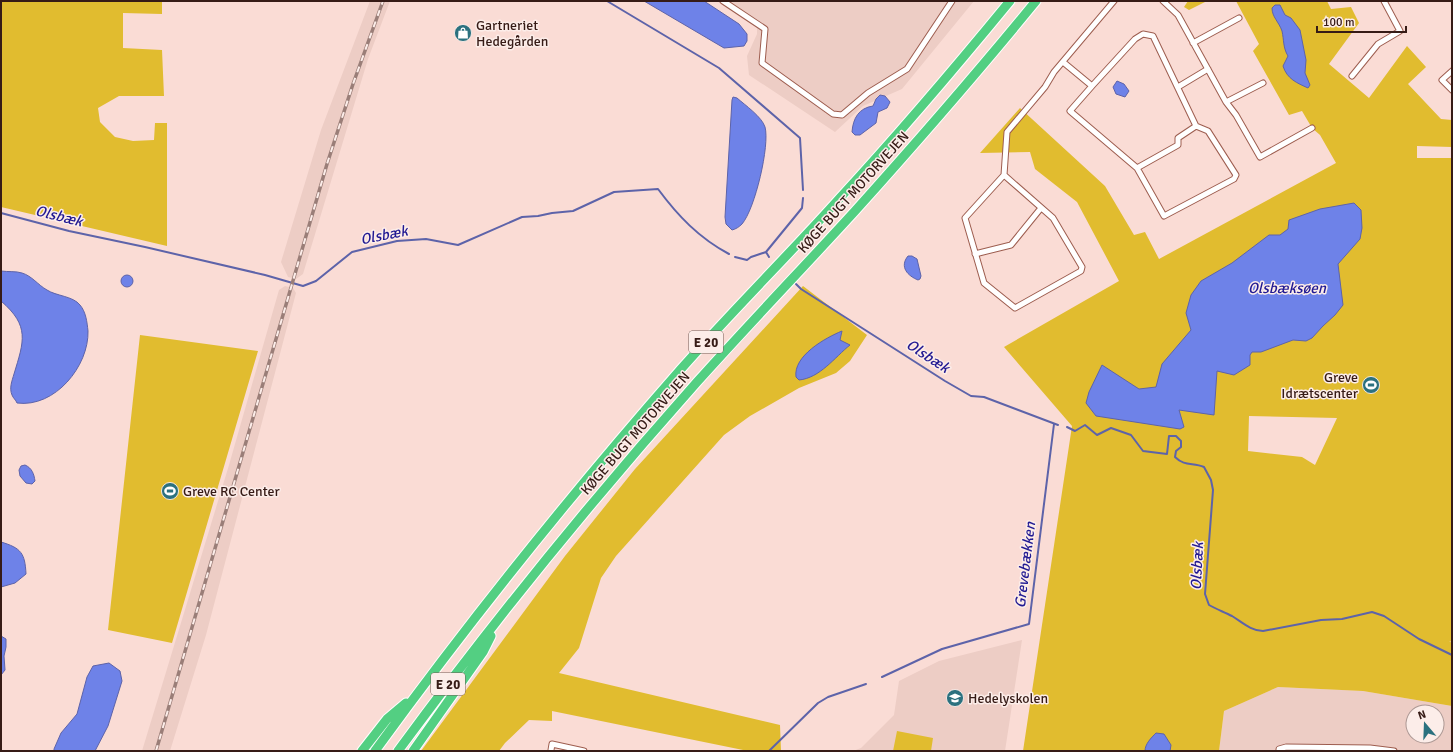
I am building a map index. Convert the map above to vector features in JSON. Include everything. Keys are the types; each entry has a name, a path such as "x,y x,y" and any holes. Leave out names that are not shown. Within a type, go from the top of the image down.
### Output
{"highway":[{"name":"KØGE BUGT MOTORVEJEN","path":"375,751 484,606 554,518 625,434 683,367 839,200 897,135 1010,1"},
{"name":"KØGE BUGT MOTORVEJEN","path":"398,751 431,706 569,531 639,448 699,380 926,132 1036,1"},
{"path":"413,751 483,652 500,619"},
{"path":"362,751 387,719 416,695"}],"street":[{"path":"723,1 765,29 762,63 833,114 842,115 868,93 907,69 952,1"},
{"path":"1004,175 1053,218 1082,267 1081,272 1015,308 984,284 974,254 965,218 1004,175 1007,132 1045,88 1054,72 1114,1"},
{"path":"1163,1 1178,15 1226,102 1236,115 1260,158 1312,128"},
{"path":"1352,76 1378,44 1400,30 1384,1"},
{"path":"1193,44 1239,18"},
{"path":"1147,34 1153,36 1178,87 1196,126 1208,131 1236,176 1234,179 1164,216 1137,168 1070,111 1135,39 1147,34"},
{"path":"1063,62 1092,86"},
{"path":"1178,87 1208,69"},
{"path":"1452,71 1442,80 1452,90"},
{"path":"1226,102 1263,83"},
{"path":"1137,168 1178,145 1178,138 1196,126"},
{"path":"974,254 1011,245 1041,208"},
{"path":"551,750 552,744 584,751"},
{"path":"1279,751 1279,749 1286,746 1394,751"}],"shaded area":[{"path":"1,1 162,1 162,14 123,13 123,48 162,50 164,96 119,96 98,108 100,122 115,137 133,141 154,140 155,123 167,123 167,246 1,207"},
{"path":"370,1 390,1 368,59 303,274 296,279 288,277 281,262 321,130"},
{"path":"717,1 974,1 902,89 863,106 835,132 749,75 747,56 757,34 757,28"},
{"path":"1188,1 1207,1 1189,10 1184,7"},
{"path":"1236,1 1327,1 1331,9 1351,7 1359,23 1329,64 1369,98 1407,46 1426,67 1408,84 1441,119 1452,120 1452,147 1417,146 1417,158 1452,158 1452,642 1449,641 1452,643 1452,706 1363,691 1278,687 1224,711 1219,751 1023,751 1072,426 1004,347 1119,281 1077,202 1035,169 1030,152 980,153 1020,108 1105,186 1134,235 1145,232 1159,259 1336,163 1320,135 1312,128 1302,111 1289,115 1253,51 1259,44","holes":["1249,416 1337,418 1315,465 1302,457 1248,451"]},
{"path":"285,286 293,288 296,293 206,635 170,751 142,751 229,465 279,290"},
{"path":"803,286 867,335 850,361 836,373 799,388 750,416 724,435 616,556 601,578 579,648 559,673 780,725 781,751 748,751 552,711 552,721 529,720 505,743 499,751 421,751 565,556 635,469"},
{"name":"Greve RC Center","path":"140,335 258,351 172,643 108,630"},
{"name":"Hedelyskolen","path":"1022,640 1005,751 853,751 861,748 894,715 899,681 939,661"},
{"path":"1278,687 1363,691 1440,704 1405,704 1405,744 1445,744 1445,705 1452,706 1452,751 1219,751 1224,711"},
{"path":"897,731 933,738 931,751 893,751"}],"water":[{"path":"644,1 704,1 739,24 747,34 747,41 744,46 724,48"},
{"path":"1275,5 1280,5 1285,15 1291,18 1300,30 1306,60 1305,73 1310,85 1308,88 1293,80 1287,74 1283,66 1288,56 1284,47 1282,31 1272,11 1272,8"},
{"path":"1117,81 1124,84 1129,91 1125,97 1116,94 1113,87"},
{"path":"880,95 885,96 890,102 887,108 878,112 876,123 860,135 855,135 852,132 855,118 860,111 873,106 876,99"},
{"path":"733,97 737,98 753,111 760,119 765,127 766,136 760,177 752,205 742,224 732,230 726,224 725,217"},
{"name":"Olsbæksøen","path":"1354,203 1361,210 1362,228 1360,239 1338,264 1343,305 1312,338 1306,341 1293,340 1261,352 1252,352 1250,355 1250,365 1234,375 1217,371 1214,415 1179,410 1184,427 1180,429 1096,416 1086,403 1089,392 1102,365 1139,389 1156,387 1162,364 1191,330 1186,313 1191,295 1201,281 1232,263 1269,235 1280,235 1288,229 1289,220 1320,209"},
{"path":"908,256 912,256 917,259 921,276 918,280 906,271 904,264"},
{"path":"1,271 26,274 51,292 77,302 84,311 86,317 88,331 87,344 83,358 76,370 67,382 56,392 44,399 31,403 17,403 11,392 11,384 22,343 22,334 17,318 1,301"},
{"path":"125,275 129,275 133,281 129,287 125,287 121,283 121,279"},
{"path":"842,331 840,340 850,345 820,371 807,378 799,380 796,377 796,369 805,355 819,343"},
{"path":"25,465 33,474 35,481 32,484 26,483 20,476 19,470 21,466"},
{"path":"1,542 21,552 26,574 15,583 1,587"},
{"path":"1,636 6,639 6,647 4,656 5,670 1,675"},
{"path":"109,663 120,671 122,681 108,726 95,751 54,751 61,733 77,714 87,677 93,666"},
{"path":"1156,733 1164,734 1171,745 1170,751 1145,751 1150,739"}],"waterway":[{"path":"607,1 719,68 800,138 803,190"},
{"name":"Olsbæk","path":"1,213 69,231 265,275 303,286 316,281 352,252 397,241 426,239 458,245 522,217 573,211 614,192 658,189 690,226 708,241 729,254"},
{"path":"766,252 802,208 803,198"},
{"name":"Olsbæk","path":"735,257 747,260 751,257 766,252 769,257"},
{"name":"Olsbæk","path":"796,284 801,289 971,396 984,397 1058,425"},
{"name":"Grevebækken","path":"882,677 942,649 1029,624 1054,424"},
{"name":"Olsbæk","path":"1067,427 1075,431 1085,425 1097,435 1111,428 1131,435 1143,451 1167,454 1169,436 1176,436 1181,441 1181,447 1176,451 1175,457 1182,462 1204,467 1211,480 1213,490 1205,594 1209,605 1259,631 1321,620 1342,619 1372,612 1384,616 1419,639 1452,655"},
{"name":"Grevebækken","path":"769,751 818,703 828,697 866,684"}],"railway":[{"path":"156,751 327,164 353,84 383,1"}],"place":[{"name":"Gartneriet Hedegården","path":"463,33"},
{"name":"Greve Idrætscenter","path":"1371,385"},
{"name":"Greve RC Center","path":"170,491"},
{"name":"Hedelyskolen","path":"955,698"}]}
